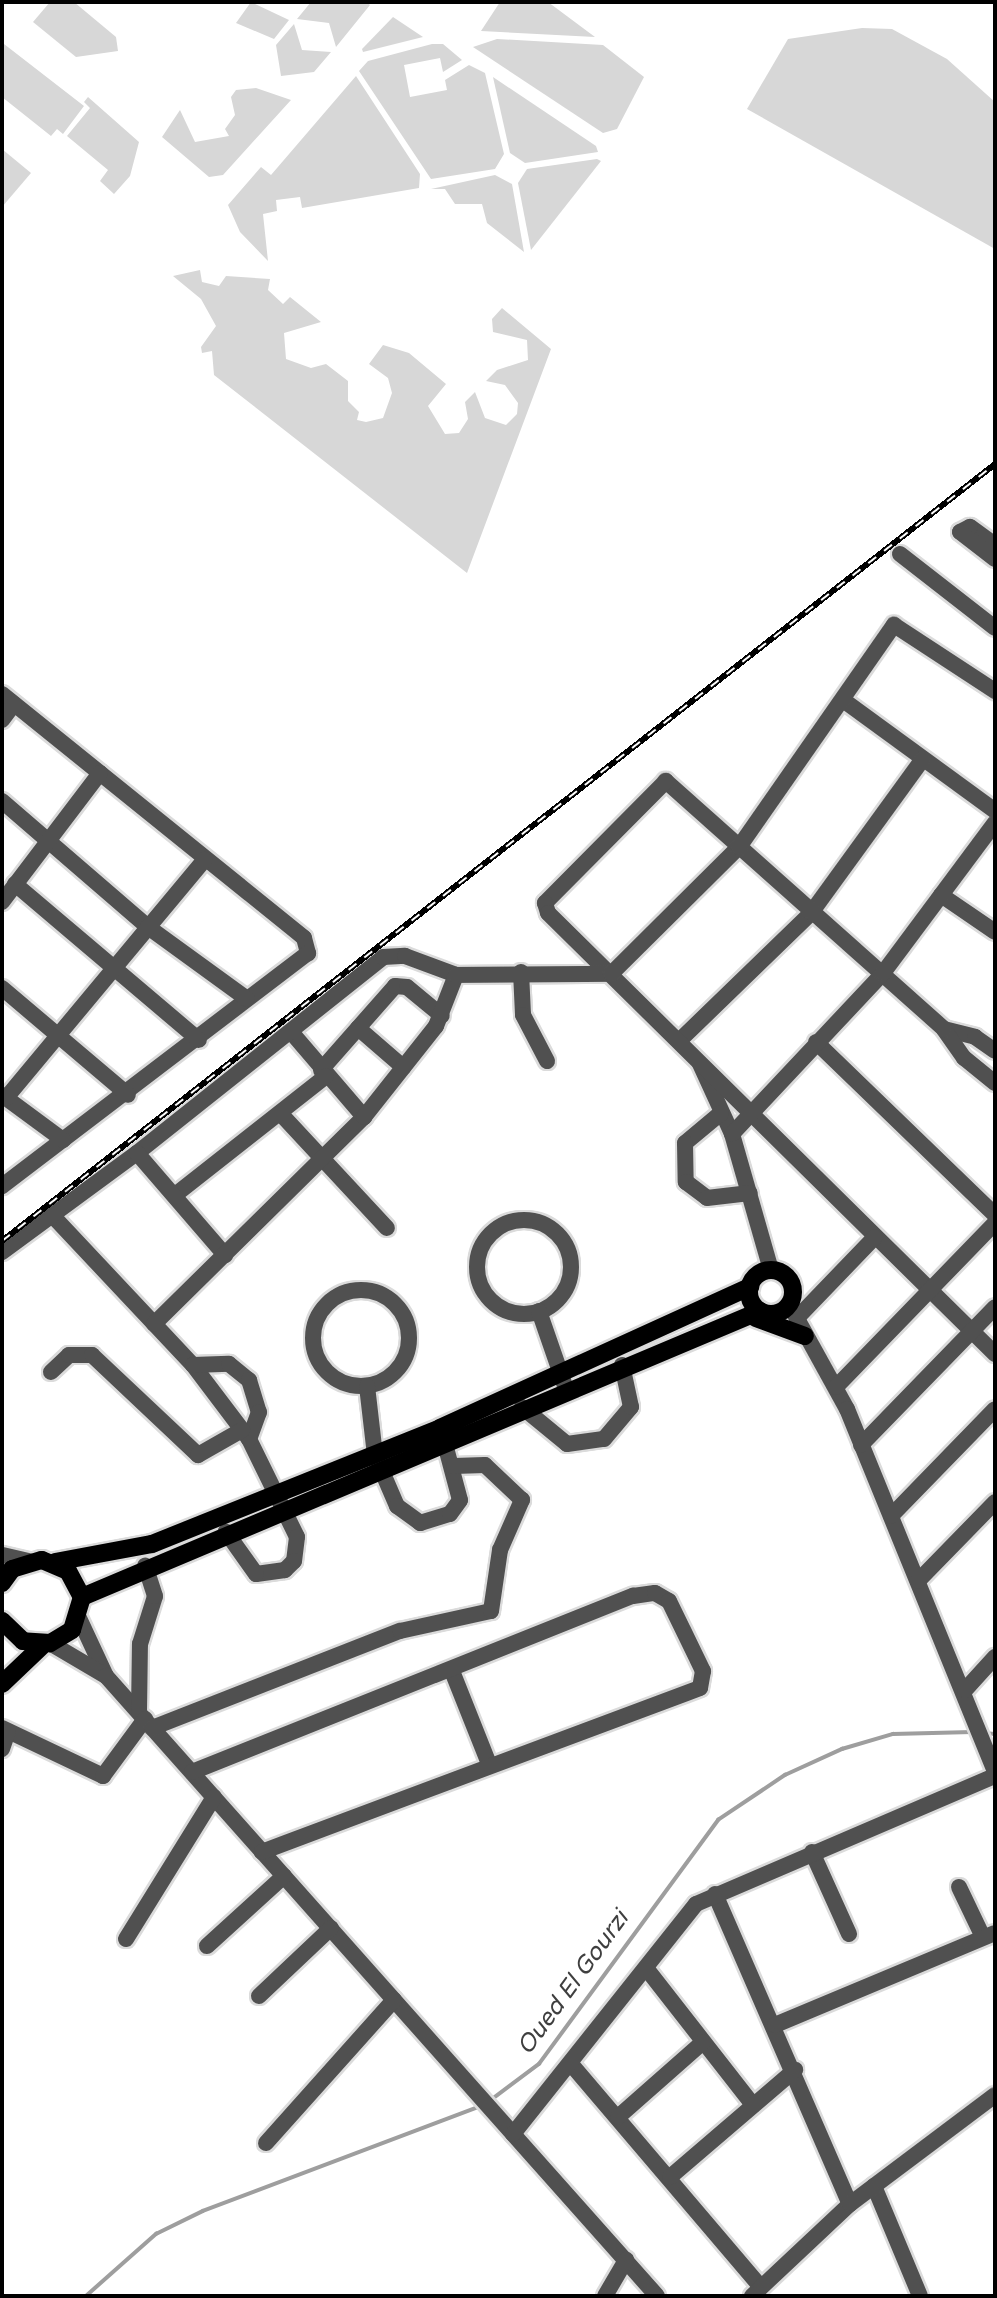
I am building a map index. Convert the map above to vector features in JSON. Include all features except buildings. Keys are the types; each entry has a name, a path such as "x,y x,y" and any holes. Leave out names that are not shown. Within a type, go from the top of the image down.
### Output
{"main road":[{"path":"2,1583 28,1561 55,1562 136,1550 282,1500 563,1382 750,1287 771,1270 789,1278 793,1311 751,1313 622,1365 563,1382 522,1407 442,1434"},
{"path":"750,1287 751,1313"},
{"path":"751,1313 805,1335"},
{"path":"82,1597 145,1566 226,1532 282,1500"},
{"path":"2,1684 79,1618 82,1597 77,1583 55,1562"},
{"path":"2,1621 23,1641 47,1644"}],"street":[{"path":"995,545 968,526 960,532 995,559"},
{"path":"900,554 995,628"},
{"path":"2,1252 137,1153 292,1033 383,957 405,956 456,975 521,972 611,974 739,847 897,624 995,691"},
{"path":"2,720 8,699 307,944 308,953 128,1094 5,1178"},
{"path":"843,700 995,811"},
{"path":"679,1041 811,913 923,759"},
{"path":"2,902 47,838 100,773"},
{"path":"995,1083 964,1058 944,1029 883,973 811,913 666,781 545,903 548,913 995,1354"},
{"path":"2,801 148,927 247,999"},
{"path":"732,1135 751,1111 883,973 995,823"},
{"path":"63,1140 4,1097 116,969 204,860"},
{"path":"15,884 199,1040"},
{"path":"941,895 995,932"},
{"path":"521,972 523,1015 547,1061"},
{"path":"154,1324 364,1117 442,1016 456,975"},
{"path":"175,1195 280,1113 323,1073 358,1028 401,985 442,1016"},
{"path":"2,988 128,1094"},
{"path":"358,1028 403,1067"},
{"path":"944,1029 975,1037 995,1051"},
{"path":"292,1033 323,1073 364,1117"},
{"path":"816,1042 995,1214"},
{"path":"698,1059 732,1135 771,1270"},
{"path":"280,1113 387,1228"},
{"path":"721,1113 685,1143 686,1182 707,1198 750,1193"},
{"path":"137,1153 225,1255"},
{"path":"51,1214 192,1365 246,1435 282,1500 298,1545 285,1570 250,1570 226,1532"},
{"path":"508,1223 546,1226 569,1256 562,1293 539,1311 501,1308 478,1278 485,1240 508,1223"},
{"path":"836,1387 995,1223"},
{"path":"513,2134 646,1968 674,1924 715,1894 995,1773 965,1690 836,1387 793,1311 874,1237"},
{"path":"354,1291 384,1296 408,1327 401,1366 367,1386 329,1375 312,1340 321,1311 354,1291"},
{"path":"861,1445 995,1307"},
{"path":"539,1311 563,1382"},
{"path":"51,1372 69,1355 92,1354 198,1455 246,1435 259,1412 248,1380 229,1364 192,1365"},
{"path":"522,1407 567,1444 604,1439 631,1407 622,1365"},
{"path":"367,1386 377,1461 397,1506 426,1523 456,1509 461,1493 442,1434"},
{"path":"891,1516 995,1409"},
{"path":"2,1749 5,1730 103,1776 145,1720 400,1631 491,1611 500,1550 522,1500 485,1465 454,1466"},
{"path":"918,1581 995,1502"},
{"path":"2,1555 28,1561"},
{"path":"145,1566 155,1596 140,1644 145,1720"},
{"path":"192,1772 655,1593 669,1601 703,1671 700,1688 489,1764 262,1852"},
{"path":"79,1618 106,1676 657,2296"},
{"path":"47,1644 106,1676"},
{"path":"965,1690 995,1657"},
{"path":"452,1671 489,1764"},
{"path":"126,1939 214,1797"},
{"path":"812,1852 849,1934"},
{"path":"207,1946 284,1876"},
{"path":"775,2025 989,1935 959,1887"},
{"path":"715,1894 795,2070 850,2204"},
{"path":"259,1996 331,1928"},
{"path":"646,1968 752,2105"},
{"path":"266,2143 394,2000"},
{"path":"618,2117 703,2042"},
{"path":"571,2064 670,2177 756,2292 850,2204 995,2095"},
{"path":"670,2177 795,2070"},
{"path":"874,2186 920,2296"},
{"path":"605,2296 625,2260"}],"shaded area":[{"path":"50,2 74,2 116,37 118,51 76,57 33,22"},
{"path":"251,2 289,20 274,39 236,23"},
{"path":"311,2 367,2 370,5 336,47 329,23 297,19"},
{"path":"500,2 548,2 595,37 481,31"},
{"path":"393,17 423,37 363,52 362,49"},
{"path":"294,24 302,50 331,52 314,72 281,76 276,45"},
{"path":"862,28 892,29 947,59 995,102 995,249 747,109 788,39"},
{"path":"497,39 603,45 644,77 617,129 603,133 473,47"},
{"path":"4,44 84,106 63,134 57,129 51,136 2,97"},
{"path":"432,44 443,44 462,60 443,72 440,58 404,65 410,97 447,90 445,80 469,65 485,73 504,154 495,169 431,179 359,71 368,61"},
{"path":"356,76 420,174 419,188 302,208 300,197 276,200 277,211 263,214 268,261 240,232 228,205 261,167 271,175"},
{"path":"493,77 596,146 598,152 525,163 510,153"},
{"path":"256,88 291,100 223,175 209,177 162,137 180,110 195,142 229,136 225,129 235,115 231,97 236,90"},
{"path":"88,97 139,142 130,176 114,194 100,181 108,170 67,136 90,108 84,102"},
{"path":"2,149 31,173 2,207"},
{"path":"597,159 601,161 531,250 518,183 527,169"},
{"path":"495,175 512,184 524,252 487,223 482,204 455,204 445,189 431,189"},
{"path":"200,270 202,282 219,286 226,276 270,279 268,290 283,304 290,297 321,322 284,333 286,359 311,368 326,364 348,381 348,401 359,412 357,420 366,422 383,418 392,393 388,378 369,364 383,345 409,353 446,384 428,406 445,434 459,433 468,419 465,402 475,392 485,418 506,425 517,414 518,403 505,385 486,381 497,370 528,360 527,340 493,332 492,319 502,308 551,349 467,573 214,375 212,351 202,353 201,347 216,326 201,299 173,276"}],"waterway":[{"path":"491,2100 539,2064 718,1820 785,1775 842,1749 893,1734 972,1732"},
{"name":"Oued El Gourzi","path":"983,1733 995,1734"},
{"name":"Oued El Gourzi","path":"86,2296 156,2234 203,2211 481,2106"}],"railway":[{"path":"2,1241 995,464"}]}
